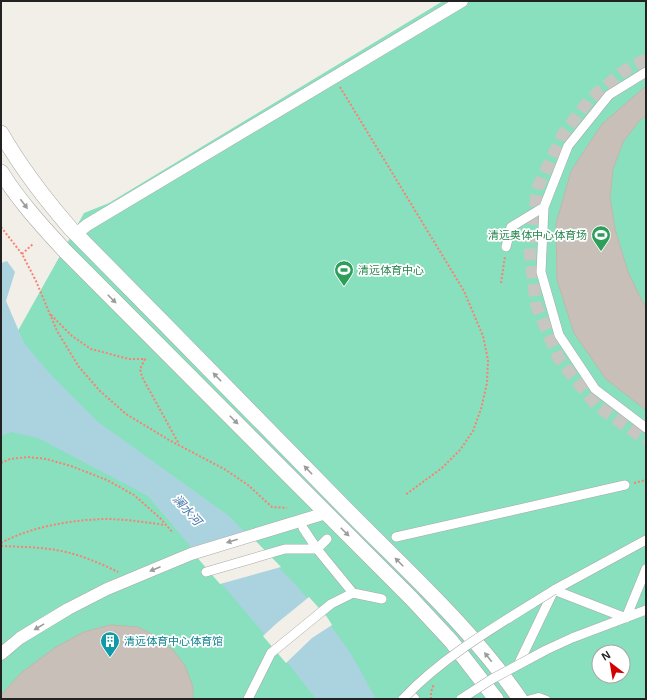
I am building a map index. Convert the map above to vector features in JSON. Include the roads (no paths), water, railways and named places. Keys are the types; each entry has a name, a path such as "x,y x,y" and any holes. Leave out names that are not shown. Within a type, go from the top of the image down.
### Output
{"street":[{"path":"76,234 87,225 462,1"},
{"path":"646,72 609,95 568,146 544,207 541,272 559,335 595,389 646,428"},
{"path":"1,133 22,167 48,202 76,234 439,603 474,640 520,699"},
{"path":"1,172 32,216 65,251 411,598 451,641 496,699"},
{"path":"506,247 511,227 544,207"},
{"path":"396,537 625,485"},
{"path":"1,654 20,638 68,609 107,589 191,554 326,513"},
{"path":"303,528 317,549 352,593"},
{"path":"206,572 285,549 317,549 327,539"},
{"path":"409,697 436,668 497,626 554,590 646,540"},
{"path":"626,618 646,570"},
{"path":"554,590 626,618"},
{"path":"518,665 554,590"},
{"path":"248,699 271,653 331,604 352,593 382,599"},
{"path":"461,699 492,679 546,650 572,638 646,610"}],"lane":[{"path":"528,699 539,696 547,699"}],"water":[{"name":"澜水河","path":"7,261 15,272 6,301 24,343 51,375 98,422 229,516 293,582 326,619 351,654 376,699 316,699 281,654 148,496 38,438 11,432 1,436 1,263"}],"tunnel":[{"path":"646,59 624,71 590,99 563,134 538,187 529,246 536,305 559,359 596,405 646,440"}],"place":[{"name":"清远奥体中心体育场","path":"601,252"},
{"name":"清远体育中心","path":"344,287"},
{"name":"清远体育中心体育馆","path":"110,658"}]}
